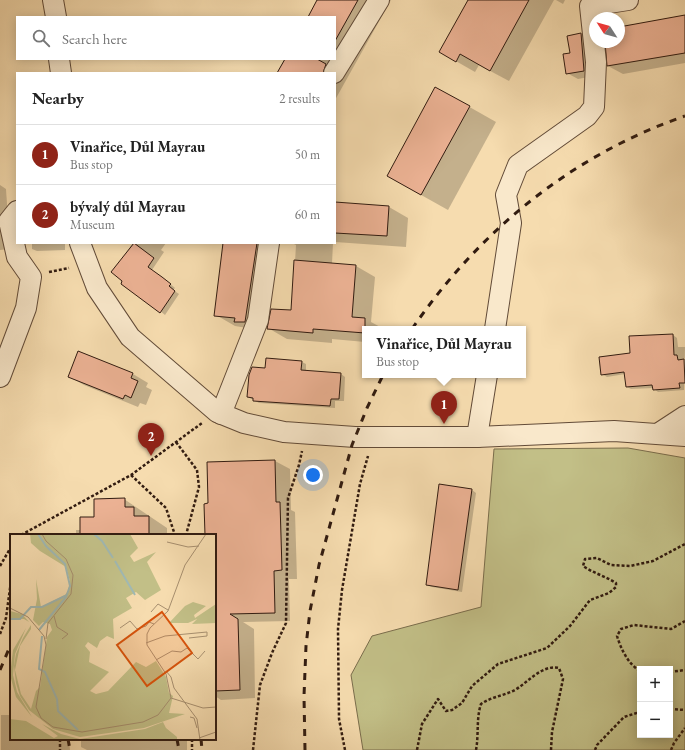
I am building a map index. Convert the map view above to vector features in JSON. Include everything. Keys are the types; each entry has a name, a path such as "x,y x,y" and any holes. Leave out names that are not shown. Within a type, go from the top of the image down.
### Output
{"street":[{"path":"54,0 56,16"},
{"path":"335,72 379,0"},
{"path":"495,326 511,223 506,195 518,164 587,116 594,107 596,62 590,6 628,0"},
{"path":"60,60 61,72"},
{"path":"0,377 26,308 31,277 17,257 9,221 16,212"},
{"path":"80,244 97,288 130,337 219,413 244,423 284,432 374,437 477,437 568,432 659,433 685,436"},
{"path":"219,413 258,320 269,244"},
{"path":"477,437 487,378"},
{"path":"659,433 685,416"}],"path":[{"path":"31,277 56,270 72,268"},
{"path":"23,534 131,475 219,413"},
{"path":"253,750 260,685 272,653 286,623 288,498 300,465 305,433"},
{"path":"345,750 339,719 338,629 342,590 360,484 374,437"},
{"path":"176,442 197,470 198,476 199,487 186,534"},
{"path":"131,475 166,508 175,534"},
{"path":"417,750 422,724 438,699 446,711 452,710 462,703 472,686 498,664 547,648 570,626 590,600 609,593 616,587 616,582 606,576 590,571 583,566 585,559 597,558 611,564 630,566 653,561 685,544"},
{"path":"0,566 10,549"},
{"path":"0,634 6,618 10,588"},
{"path":"637,670 634,668 621,648 617,636 621,629 634,625 671,629 685,621"},
{"path":"476,750 478,737 477,716 481,704 490,698 512,691 542,670 552,666 559,668 563,679 552,732 551,750"},
{"path":"673,672 685,670"},
{"path":"673,709 685,710"},
{"path":"595,750 597,745 624,717 637,713"},
{"path":"671,750 674,743 685,728"}],"shaded area":[{"path":"628,448 685,458 685,750 363,750 351,675 372,636 481,607 494,449"}],"building":[{"path":"317,0 358,0 336,39 336,16 309,16"},
{"path":"468,0 529,0 490,71 460,54 456,62 439,52"},
{"path":"685,15 685,53 607,66 606,48 625,48 625,26"},
{"path":"581,33 584,71 566,74 563,54 570,53 567,36"},
{"path":"284,60 319,60 326,64 323,72 278,72"},
{"path":"435,87 470,106 421,195 387,176"},
{"path":"336,202 389,206 387,236 336,233"},
{"path":"133,244 135,244 154,258 148,267 171,284 169,286 175,291 160,313 121,284 122,281 111,272"},
{"path":"223,244 257,244 245,322 234,322 235,318 214,316"},
{"path":"294,260 356,265 352,317 365,318 365,326 362,326 362,333 313,329 313,333 267,329 271,309 291,310"},
{"path":"673,334 674,355 677,355 678,360 684,359 685,383 679,383 680,388 653,390 652,385 626,387 624,372 601,375 599,357 630,353 629,336"},
{"path":"78,351 133,373 131,378 138,381 131,398 125,395 123,399 68,377"},
{"path":"266,358 302,361 301,370 341,373 339,399 331,399 330,406 253,401 253,398 247,397 249,375 252,367 265,368"},
{"path":"275,460 276,502 280,502 282,570 274,571 275,613 230,614 238,619 240,690 216,691 216,534 205,534 204,504 208,503 207,462"},
{"path":"439,484 472,489 458,590 426,585"},
{"path":"125,498 125,507 134,507 134,516 149,516 149,534 80,534 80,517 94,517 94,499"}],"railway":[{"path":"414,326 438,293 467,260 498,229 531,200 604,152 644,132 685,116"},
{"path":"305,750 304,696 306,646 310,611 319,565 352,445 367,408 382,378"},
{"path":"0,670 10,646"},
{"path":"68,740 70,750"},
{"path":"177,740 179,750"},
{"path":"201,740 202,750"}],"place":[{"name":"Vinařice, Důl Mayrau","path":"444,424"},
{"name":"bývalý důl Mayrau","path":"151,456"}]}
